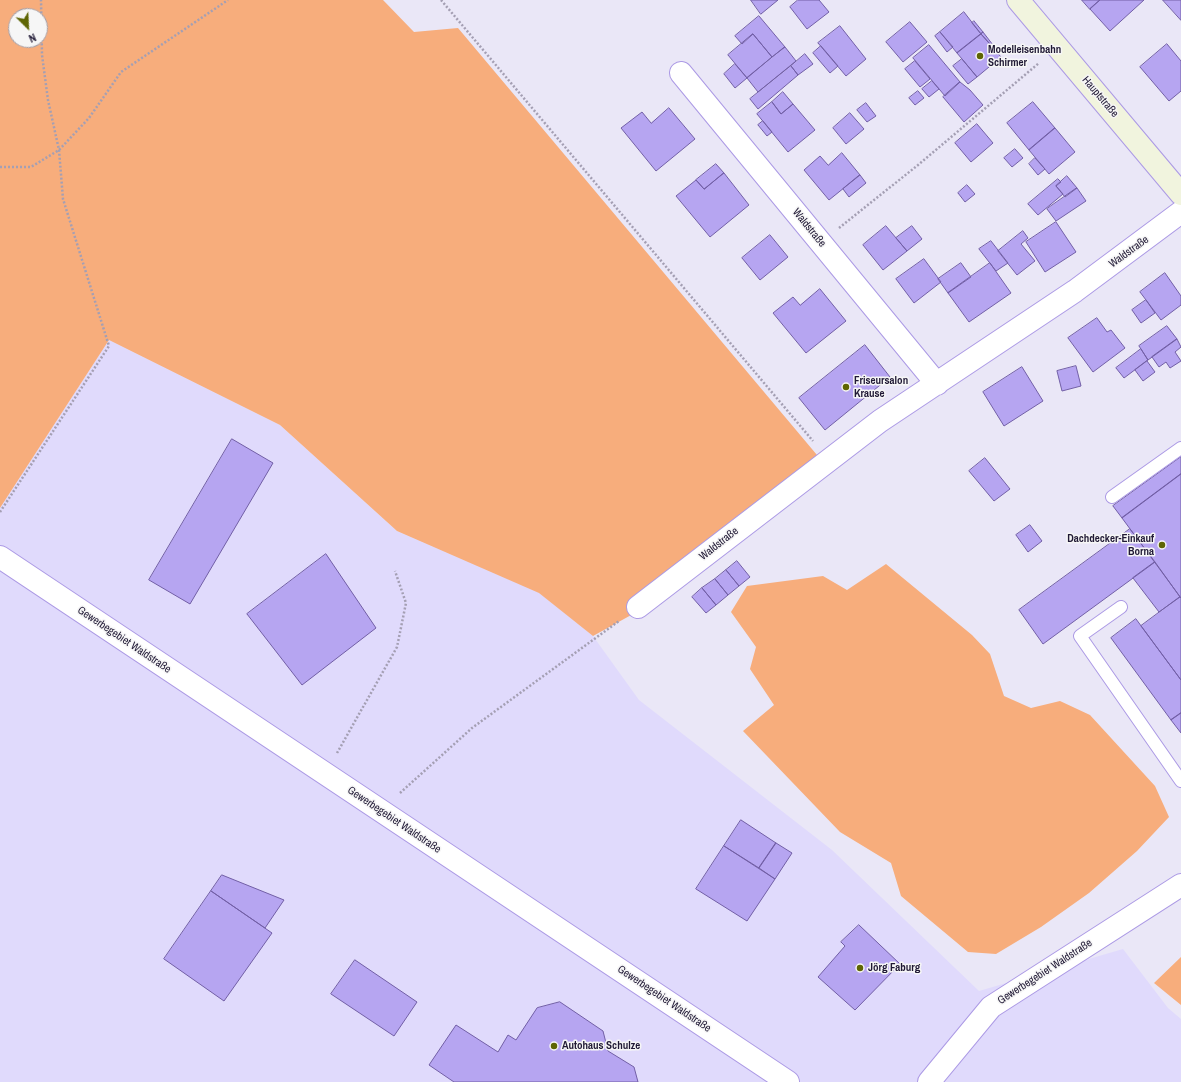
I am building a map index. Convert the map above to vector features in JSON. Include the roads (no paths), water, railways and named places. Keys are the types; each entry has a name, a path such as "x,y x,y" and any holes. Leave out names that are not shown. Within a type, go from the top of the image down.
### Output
{"main road":[{"name":"Hauptstraße","path":"1018,0 1181,194"}],"street":[{"name":"Waldstraße","path":"681,73 936,384"},
{"name":"Waldstraße","path":"638,607 880,421 1075,291 1181,212"},
{"name":"Gewerbegebiet Waldstraße","path":"0,557 788,1082"},
{"name":"Gewerbegebiet Waldstraße","path":"929,1082 991,1007 1181,885"}],"lane":[{"path":"1112,497 1181,448"},
{"path":"1121,607 1080,636 1181,780"}],"place":[{"name":"Modelleisenbahn Schirmer","path":"980,56"},
{"name":"Friseursalon Krause","path":"846,387"},
{"name":"Dachdecker-Einkauf Borna","path":"1162,545"},
{"name":"Jörg Faburg","path":"860,968"},
{"name":"Autohaus Schulze","path":"554,1046"}]}
